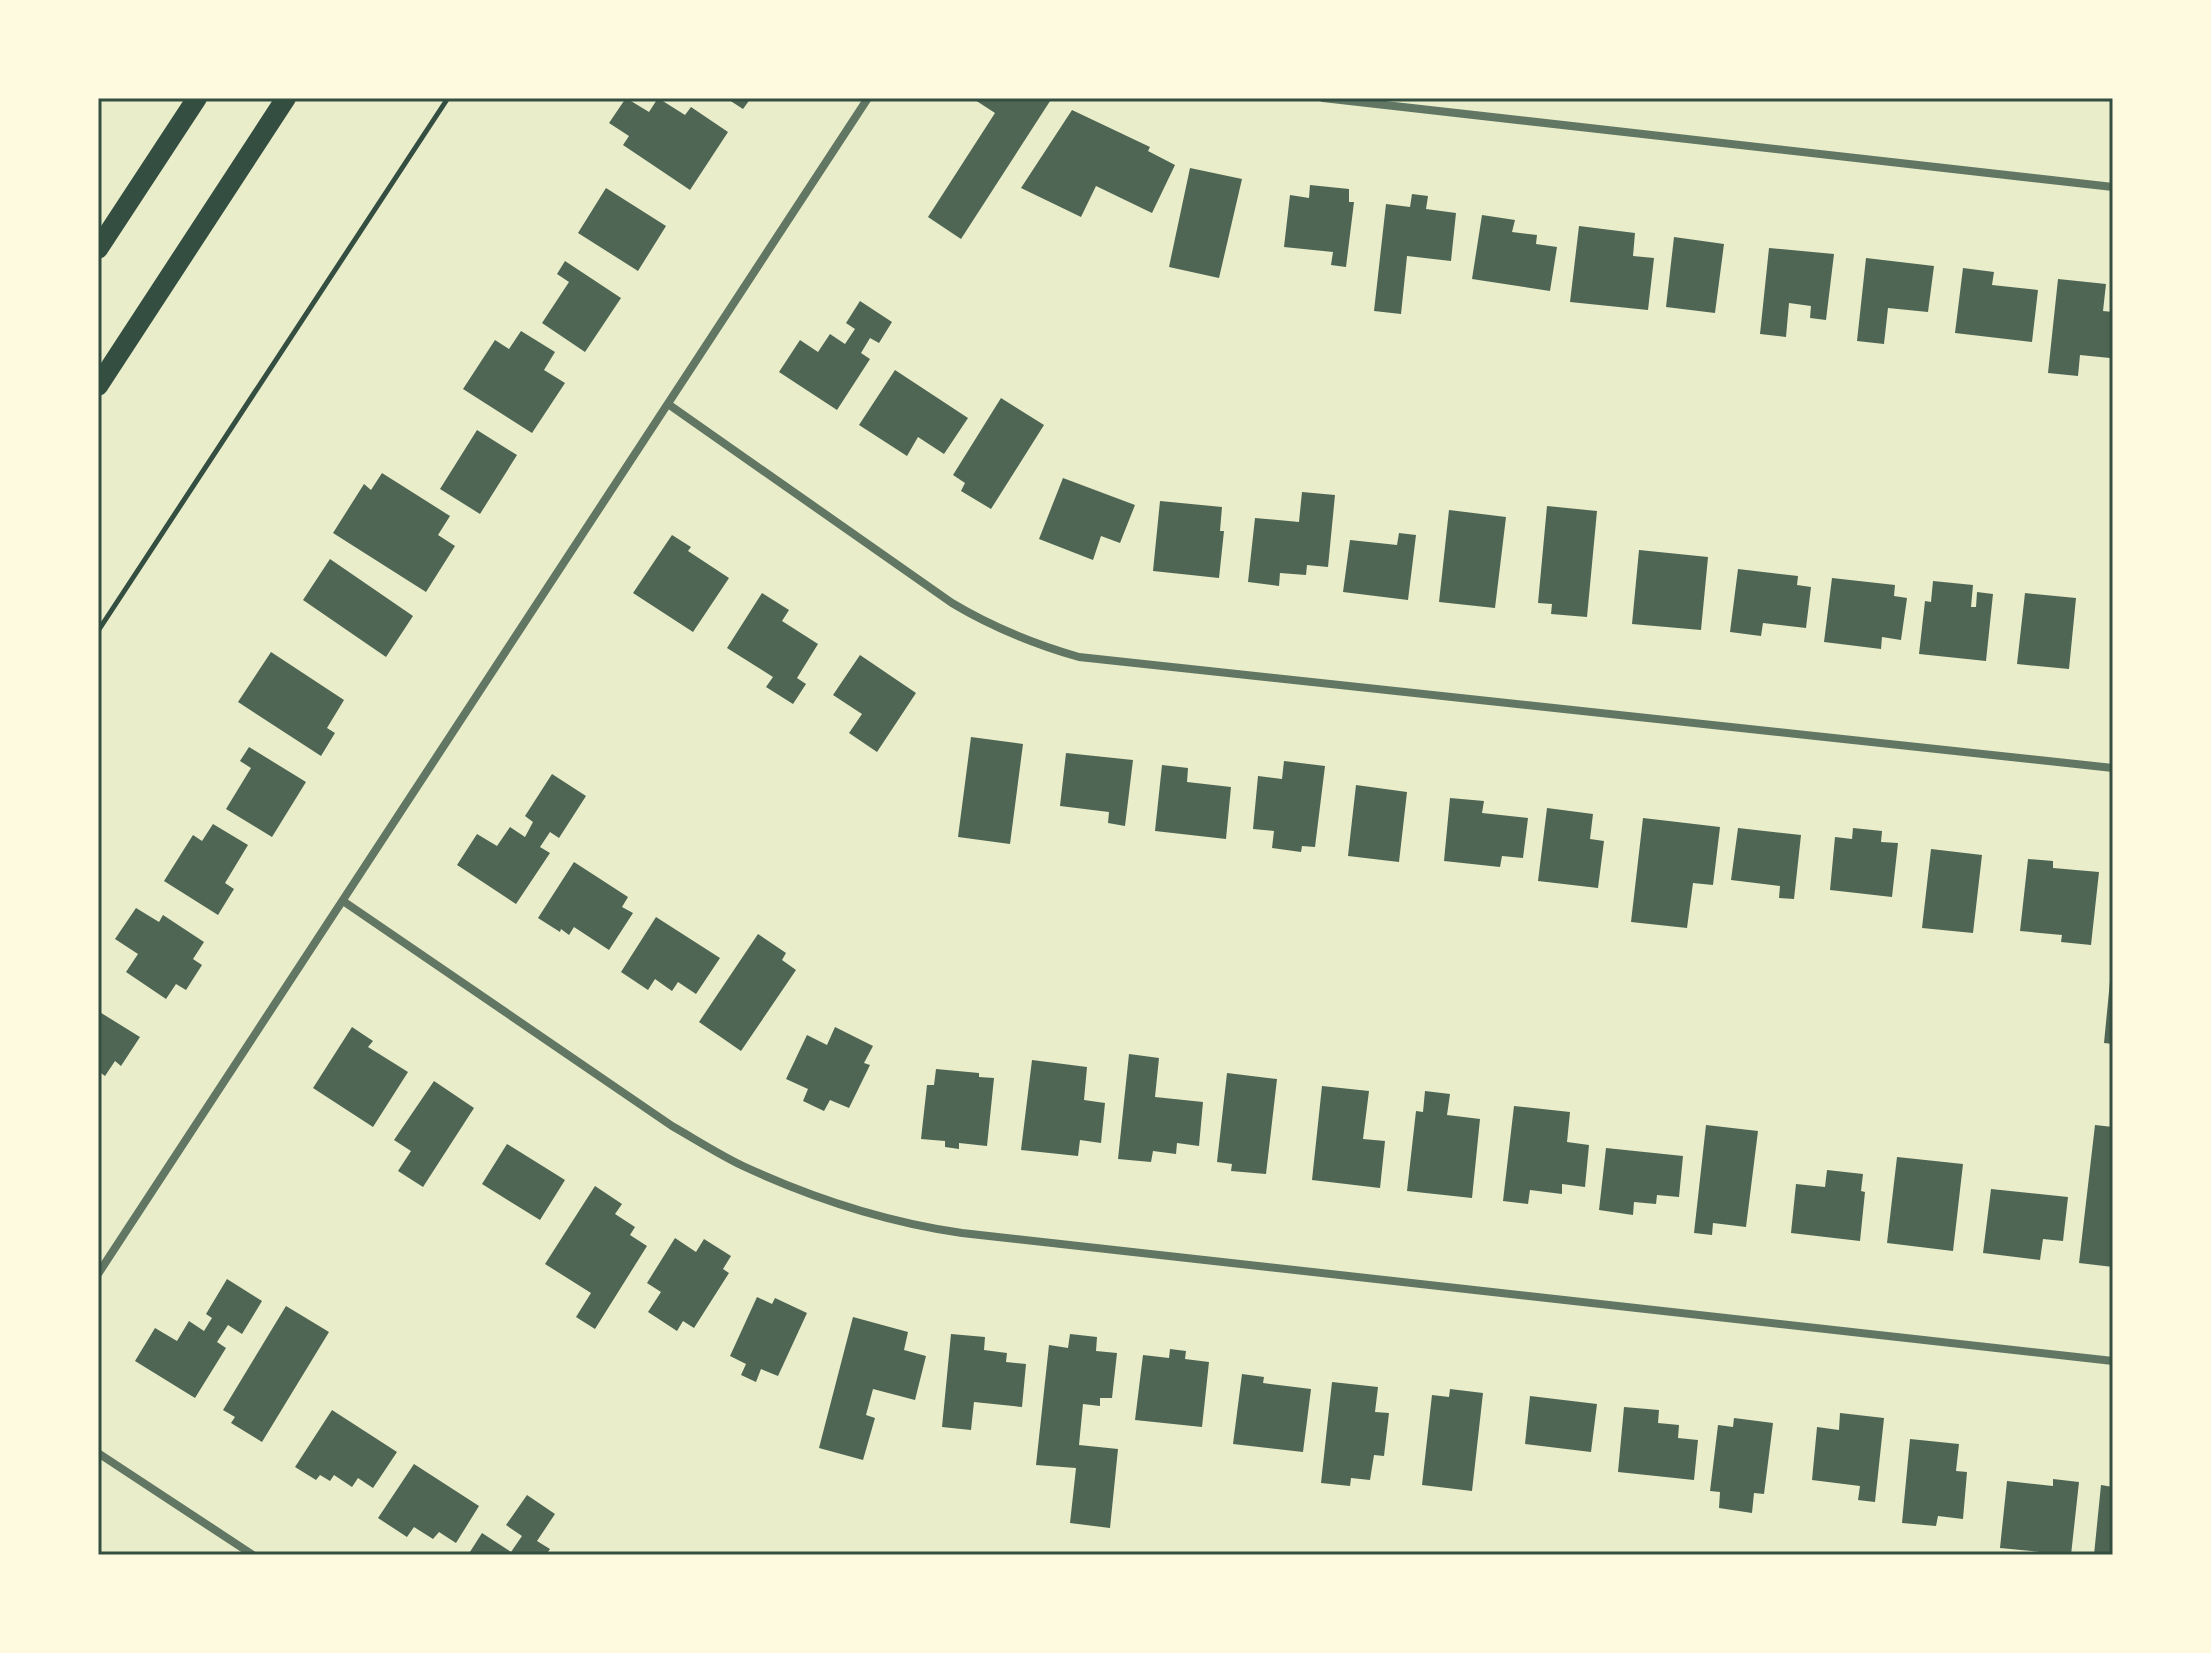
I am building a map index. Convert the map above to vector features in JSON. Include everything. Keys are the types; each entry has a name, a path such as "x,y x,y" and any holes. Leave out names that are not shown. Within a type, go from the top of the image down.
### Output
{"main road":[{"path":"98,249 197,98"},
{"path":"98,386 286,98"}],"street":[{"path":"98,1274 868,98"},
{"path":"1323,98 2113,187"},
{"path":"668,404 952,603 996,628 1079,657 2113,768"},
{"path":"343,901 672,1126 722,1155 813,1195 906,1223 962,1233 2113,1361"},
{"path":"98,1453 253,1555"}],"path":[{"path":"98,631 448,98"}],"building":[{"path":"626,98 649,112 658,98 685,115 691,107 728,132 690,190 623,145 629,136 609,123"},
{"path":"726,98 751,98 743,109"},
{"path":"972,98 1052,98 961,239 928,217 995,113"},
{"path":"1072,110 1150,147 1148,151 1175,165 1152,213 1096,186 1081,217 1021,188"},
{"path":"1190,168 1242,179 1219,278 1169,267"},
{"path":"1310,185 1349,189 1349,202 1354,202 1346,267 1331,265 1333,252 1284,247 1290,195 1309,198"},
{"path":"606,188 666,226 638,271 578,233"},
{"path":"1412,194 1428,196 1426,209 1456,213 1451,261 1407,256 1401,314 1374,311 1386,204 1410,207"},
{"path":"1482,215 1515,220 1512,232 1537,235 1536,244 1557,247 1550,291 1472,279"},
{"path":"1579,226 1635,233 1633,256 1654,258 1648,310 1570,302"},
{"path":"1674,237 1724,244 1715,313 1666,307"},
{"path":"1769,248 1834,254 1826,320 1810,318 1811,306 1789,303 1786,337 1760,334"},
{"path":"1866,258 1934,266 1928,312 1888,308 1884,344 1857,341"},
{"path":"565,261 621,298 585,352 542,323 569,282 557,274"},
{"path":"1963,268 1994,272 1992,285 2038,290 2032,342 1955,333"},
{"path":"2058,279 2106,284 2103,311 2113,312 2110,358 2080,355 2078,376 2048,373"},
{"path":"860,301 892,322 879,343 870,338 861,353 870,359 837,410 779,372 800,340 818,352 830,334 845,344 855,329 846,323"},
{"path":"521,331 555,352 544,370 565,383 532,433 463,389 495,340 509,349"},
{"path":"895,370 968,418 944,454 918,437 907,456 859,425"},
{"path":"1001,398 1044,425 991,509 961,491 965,483 953,475"},
{"path":"477,430 517,455 480,514 440,489"},
{"path":"382,473 450,516 438,535 455,546 426,592 333,533 364,484 371,490"},
{"path":"1063,478 1135,505 1120,543 1101,536 1093,560 1039,539"},
{"path":"1302,492 1335,495 1328,567 1307,565 1306,575 1280,573 1279,586 1248,582 1255,518 1299,522"},
{"path":"1160,501 1222,507 1220,531 1224,531 1219,578 1153,571"},
{"path":"1547,506 1597,511 1587,617 1551,614 1552,604 1538,603"},
{"path":"1449,510 1506,517 1495,608 1439,602"},
{"path":"1399,533 1416,535 1408,600 1343,592 1350,540 1397,545"},
{"path":"672,535 691,547 688,551 729,578 693,632 633,593"},
{"path":"1639,550 1708,557 1701,630 1632,624"},
{"path":"330,559 413,616 386,657 303,600"},
{"path":"1738,569 1798,576 1797,585 1811,587 1806,628 1763,623 1761,636 1730,632"},
{"path":"1832,578 1895,585 1894,596 1907,598 1901,640 1882,637 1881,649 1824,642"},
{"path":"1933,581 1973,585 1971,607 1976,607 1977,592 1993,594 1986,661 1919,654 1925,601 1931,602"},
{"path":"762,593 789,610 782,621 818,644 797,678 806,684 793,704 766,687 773,677 727,648"},
{"path":"2025,593 2076,598 2069,669 2017,664"},
{"path":"271,652 344,700 327,728 335,733 321,756 238,702"},
{"path":"860,655 916,693 877,752 849,733 862,714 833,695"},
{"path":"971,737 1023,744 1010,844 958,837"},
{"path":"249,747 306,782 272,837 226,809 251,768 240,761"},
{"path":"1066,753 1133,760 1125,826 1108,823 1109,812 1060,806"},
{"path":"1284,761 1325,766 1315,847 1302,846 1301,852 1272,848 1274,831 1253,829 1258,776 1282,779"},
{"path":"1162,765 1188,768 1187,782 1231,787 1226,839 1155,831"},
{"path":"552,774 586,796 559,838 550,832 540,847 550,853 516,904 457,865 477,834 497,846 510,827 525,837 533,822 525,816"},
{"path":"1356,785 1407,792 1399,862 1348,856"},
{"path":"1450,798 1484,801 1482,813 1528,818 1523,858 1502,856 1500,867 1444,861"},
{"path":"1547,808 1593,814 1590,839 1604,841 1598,888 1538,881"},
{"path":"1643,818 1720,827 1713,885 1693,883 1687,928 1631,922"},
{"path":"213,824 248,845 225,883 234,889 218,915 164,881 193,835 202,841"},
{"path":"1738,828 1801,835 1794,899 1779,898 1780,886 1731,880"},
{"path":"1853,828 1882,831 1881,842 1898,843 1892,897 1830,890 1835,837 1852,839"},
{"path":"1931,849 1982,855 1973,933 1922,928"},
{"path":"2028,859 2053,861 2053,868 2099,872 2091,945 2061,942 2062,935 2020,931"},
{"path":"574,862 628,897 622,907 633,913 609,950 574,927 569,935 538,918"},
{"path":"136,908 159,922 163,915 204,942 193,959 202,965 186,990 176,984 166,999 126,972 138,954 115,939"},
{"path":"656,917 720,958 696,994 678,982 672,991 655,979 648,990 621,972"},
{"path":"758,934 786,953 782,960 796,970 741,1051 699,1022"},
{"path":"2113,971 2113,1044 2104,1043"},
{"path":"98,1011 140,1037 121,1066 115,1061 105,1076 98,1071"},
{"path":"352,1027 373,1041 368,1047 408,1072 373,1127 313,1088"},
{"path":"835,1027 873,1046 864,1063 870,1065 849,1108 830,1100 824,1111 803,1101 808,1089 786,1079 807,1035 827,1045"},
{"path":"1129,1054 1159,1058 1155,1097 1203,1102 1199,1146 1177,1143 1176,1154 1153,1151 1151,1162 1118,1159"},
{"path":"1032,1060 1087,1067 1084,1100 1105,1103 1101,1143 1080,1140 1078,1156 1021,1150"},
{"path":"936,1069 979,1073 979,1077 994,1078 987,1146 959,1143 959,1149 945,1147 945,1141 921,1139 927,1085 934,1085"},
{"path":"1227,1073 1277,1079 1266,1174 1231,1171 1232,1164 1217,1162"},
{"path":"434,1081 474,1108 423,1187 398,1171 411,1151 394,1140"},
{"path":"1322,1086 1369,1091 1363,1139 1385,1141 1380,1188 1312,1180"},
{"path":"1425,1091 1450,1094 1447,1115 1480,1119 1472,1198 1407,1191 1416,1111 1423,1112"},
{"path":"1514,1106 1570,1112 1567,1142 1589,1145 1585,1187 1562,1184 1562,1194 1530,1190 1528,1204 1503,1201"},
{"path":"1706,1125 1758,1131 1746,1227 1713,1223 1712,1235 1694,1233"},
{"path":"2095,1125 2113,1127 2113,1267 2079,1263"},
{"path":"507,1144 565,1180 540,1220 482,1184"},
{"path":"1606,1148 1683,1156 1679,1197 1657,1195 1656,1204 1634,1202 1633,1215 1599,1210"},
{"path":"1897,1157 1963,1164 1953,1251 1887,1243"},
{"path":"1827,1170 1863,1174 1861,1191 1865,1192 1860,1241 1791,1233 1796,1184 1825,1187"},
{"path":"595,1186 622,1204 615,1214 635,1227 630,1235 647,1246 595,1329 576,1317 591,1293 545,1264"},
{"path":"1991,1189 2068,1197 2063,1241 2043,1239 2040,1260 1983,1253"},
{"path":"675,1238 696,1252 704,1239 731,1256 723,1269 729,1273 694,1328 683,1321 677,1331 648,1312 661,1292 647,1283"},
{"path":"227,1279 262,1301 242,1334 228,1325 217,1342 226,1348 195,1398 135,1361 155,1328 177,1341 189,1321 204,1331 212,1318 206,1314"},
{"path":"757,1297 772,1304 775,1298 807,1313 778,1376 761,1369 756,1382 741,1375 746,1364 730,1356"},
{"path":"286,1306 329,1332 262,1442 231,1423 235,1417 223,1410"},
{"path":"853,1317 908,1332 904,1350 926,1356 915,1400 873,1389 866,1415 875,1418 863,1460 819,1448"},
{"path":"951,1334 985,1337 984,1350 1007,1353 1006,1362 1026,1364 1022,1407 974,1402 971,1430 942,1427"},
{"path":"1070,1334 1097,1337 1096,1351 1117,1353 1112,1398 1100,1398 1100,1406 1083,1404 1079,1445 1118,1449 1110,1528 1070,1523 1076,1468 1036,1465 1049,1345 1068,1348"},
{"path":"1170,1349 1186,1351 1185,1359 1209,1362 1202,1427 1135,1420 1143,1355 1169,1358"},
{"path":"1242,1374 1264,1377 1263,1383 1311,1389 1303,1452 1233,1444"},
{"path":"1332,1382 1378,1387 1375,1412 1389,1413 1384,1456 1374,1455 1370,1480 1351,1478 1350,1486 1321,1483"},
{"path":"1450,1389 1483,1393 1472,1491 1422,1485 1432,1395 1449,1397"},
{"path":"1530,1396 1597,1404 1591,1452 1525,1444"},
{"path":"1624,1407 1659,1410 1658,1423 1679,1425 1678,1438 1698,1440 1694,1480 1618,1472"},
{"path":"332,1410 397,1452 373,1488 358,1478 352,1487 334,1475 330,1481 320,1475 316,1480 295,1467"},
{"path":"1840,1413 1884,1418 1875,1502 1858,1500 1860,1486 1812,1480 1817,1427 1839,1430"},
{"path":"1734,1418 1773,1423 1764,1494 1754,1493 1752,1513 1719,1508 1720,1492 1710,1491 1718,1425 1733,1427"},
{"path":"1910,1439 1959,1444 1956,1471 1967,1472 1963,1519 1938,1516 1936,1526 1902,1523"},
{"path":"414,1464 479,1506 456,1543 439,1532 433,1539 414,1527 407,1537 378,1518"},
{"path":"2053,1479 2079,1482 2071,1555 2000,1548 2007,1481 2053,1486"},
{"path":"2101,1485 2113,1487 2113,1555 2094,1555"},
{"path":"527,1495 555,1514 537,1541 550,1549 546,1555 468,1555 482,1533 511,1552 522,1536 506,1525"}]}
